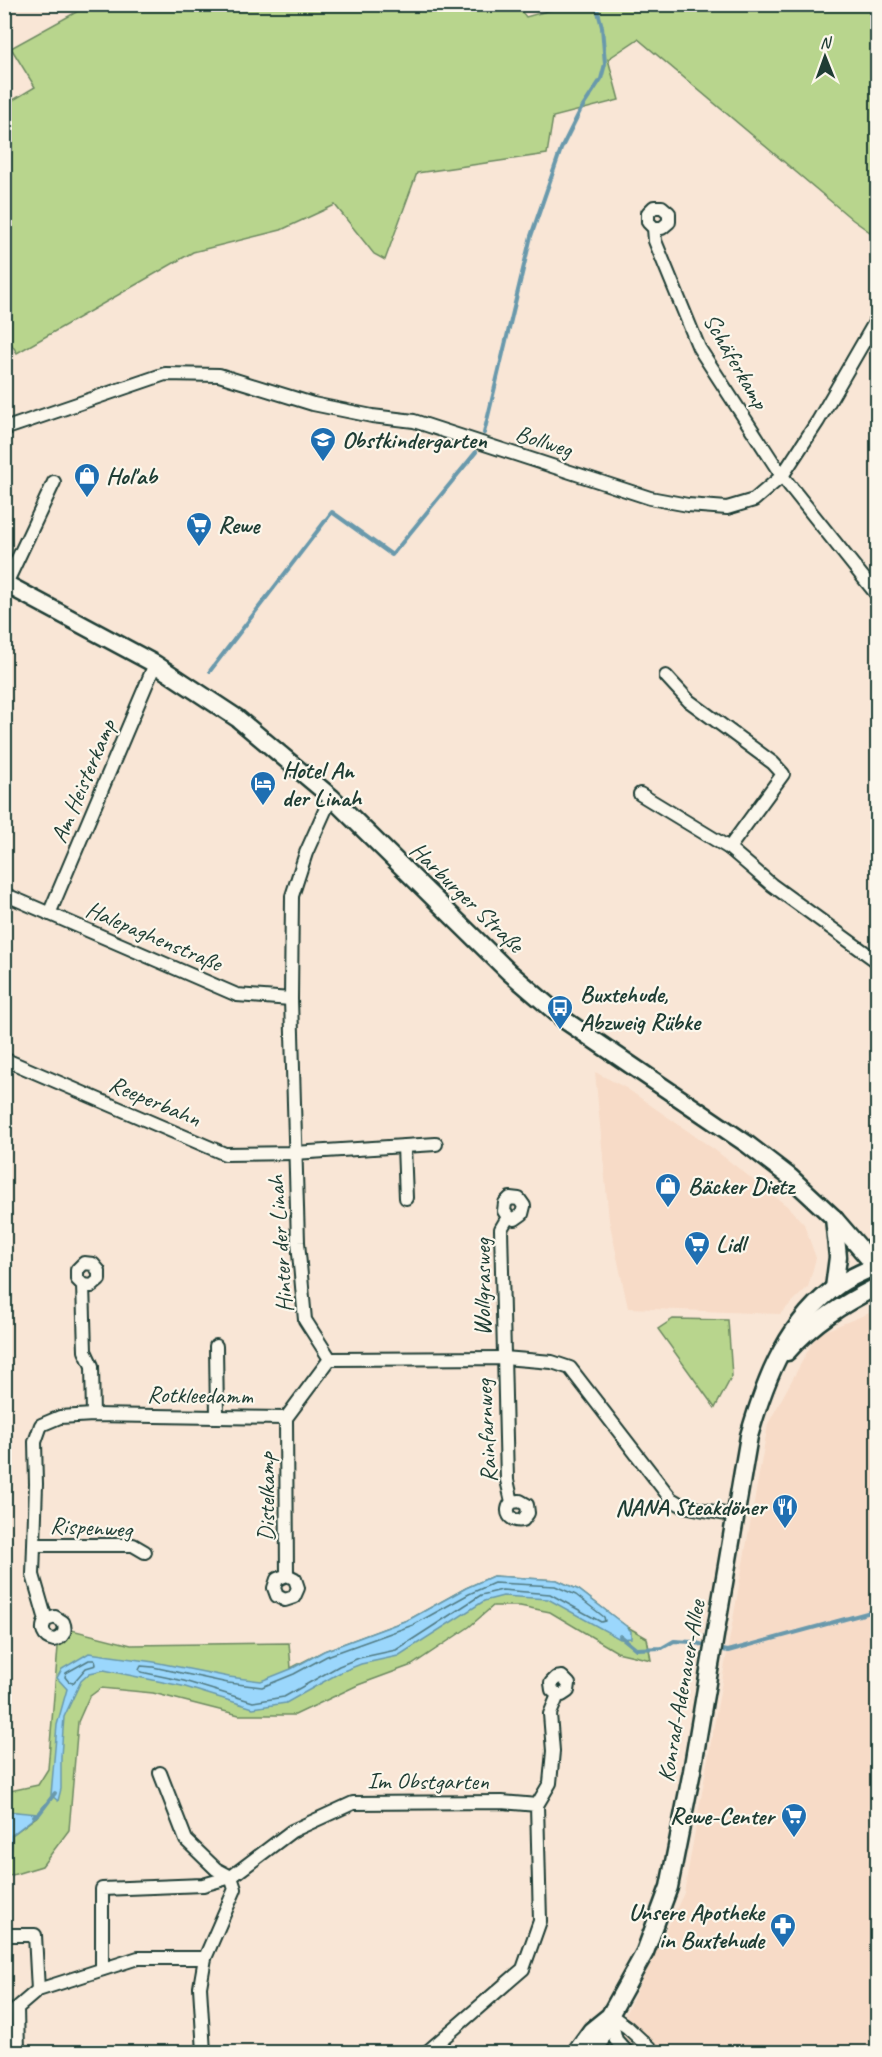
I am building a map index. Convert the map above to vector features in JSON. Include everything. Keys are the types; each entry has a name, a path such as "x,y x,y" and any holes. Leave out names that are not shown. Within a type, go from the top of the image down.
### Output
{"street":[{"name":"Schäferkamp","path":"654,228 655,241 699,348 782,476 877,595"},
{"name":"Bollweg","path":"4,429 165,374 219,375 313,404 414,422 650,498 688,506 727,508 754,500 782,476 818,421 878,317"},
{"path":"5,585 54,482"},
{"name":"Harburger Straße","path":"5,585 155,664 237,718 331,797 509,972 566,1021 747,1144 790,1177 833,1217 877,1267"},
{"name":"Am Heisterkamp","path":"49,914 155,664"},
{"path":"666,676 689,701 773,762 783,774 729,849"},
{"path":"640,794 729,849 772,885 878,962"},
{"name":"Hinter der Linah","path":"330,1359 305,1320 298,1242 294,1153 291,999 292,896 306,853 331,797"},
{"name":"Halepaghenstraße","path":"4,894 237,995 291,999"},
{"name":"Reeperbahn","path":"4,1059 225,1154 294,1153 436,1144"},
{"path":"404,1146 406,1198"},
{"name":"Wollgrasweg","path":"504,1358 501,1229 508,1216"},
{"path":"833,1217 838,1257 834,1288"},
{"name":"Konrad-Adenauer-Allee","path":"593,2052 598,2046 610,2015 645,1952 671,1878 692,1771 749,1436 759,1404 796,1325 834,1288 877,1267"},
{"path":"83,1285 85,1351 93,1366 93,1415"},
{"name":"Konrad-Adenauer-Allee","path":"775,1366 792,1346 821,1319 878,1286"},
{"path":"216,1346 217,1416"},
{"path":"330,1359 504,1358 552,1362 570,1368 671,1498 683,1506 736,1516"},
{"name":"Rainfarnweg","path":"504,1358 507,1480 512,1502"},
{"name":"Rotkleedamm","path":"41,1425 60,1417 93,1415 286,1418 330,1359"},
{"name":"Distelkamp","path":"286,1418 287,1575"},
{"name":"Rispenweg","path":"41,1425 35,1442 33,1575 46,1620"},
{"name":"Rispenweg","path":"35,1545 133,1545 145,1552"},
{"path":"427,2052 523,1969 540,1921 537,1805 550,1783 553,1751 550,1713 558,1695"},
{"path":"160,1773 186,1840 216,1869 231,1877 235,1889 205,1958 200,1987 204,2052"},
{"name":"Im Obstgarten","path":"231,1877 292,1831 353,1803 502,1802 537,1805"},
{"path":"102,1969 102,1889 203,1885 231,1877"},
{"path":"4,1935 35,1935 38,1990"},
{"path":"18,2052 17,2008 38,1990 138,1958 205,1958"},
{"path":"610,2015 616,2040 627,2052"},
{"path":"610,2015 654,2052"},
{"name":"Konrad-Adenauer-Allee","path":"576,2052 591,2031 610,2015"}],"shaded area":[{"path":"595,1072 626,1088 715,1150 787,1206 804,1224 816,1258 808,1287 780,1314 628,1308 609,1220"},
{"path":"877,1310 877,2052 607,2052 684,1893 768,1424 817,1334"}],"green space":[{"path":"572,4 877,5 877,237 853,220 638,39 608,59 619,100 553,117 547,154 417,173 385,260 374,254 335,205 281,230 193,252 17,353 5,334 5,105 35,87 11,48 89,5 516,5 526,17"},
{"path":"673,1319 728,1320 732,1376 715,1408 658,1329"},
{"path":"493,1576 557,1580 579,1590 626,1626 647,1638 651,1660 617,1652 550,1612 520,1606 493,1606 469,1627 412,1665 358,1685 295,1715 239,1715 153,1693 101,1688 89,1697 78,1722 69,1830 42,1866 9,1876 5,1875 5,1857 11,1856 12,1835 39,1815 5,1811 5,1792 38,1785 48,1769 58,1647 72,1630 131,1645 289,1643 291,1668 324,1651 410,1619"}],"water":[{"path":"493,1576 557,1580 579,1590 626,1626 631,1631 631,1638 620,1639 548,1599 503,1596 484,1601 398,1656 361,1664 341,1672 286,1703 253,1708 182,1686 104,1670 90,1673 81,1681 64,1717 61,1789 58,1801 51,1795 57,1725 67,1689 57,1678 62,1669 89,1653 261,1681 291,1669 324,1651 410,1619"},
{"path":"5,1811 39,1814 12,1835 11,1856 5,1857"}],"waterway":[{"path":"484,433 531,236 561,149 580,111 601,79 605,64 602,27 596,4"},
{"path":"210,671 332,512 392,555 476,452"},
{"path":"718,1649 728,1651 878,1610"},
{"path":"620,1636 636,1649 662,1648 674,1641 708,1646"},
{"path":"34,1816 39,1814 55,1793"}],"place":[{"name":"Obstkindergarten","path":"323,463"},
{"name":"Hol'ab","path":"87,499"},
{"name":"Rewe","path":"199,548"},
{"name":"Hotel An der Linah","path":"263,807"},
{"name":"Buxtehude, Abzweig Rübke","path":"560,1031"},
{"name":"Bäcker Dietz","path":"668,1209"},
{"name":"Lidl","path":"697,1267"},
{"name":"NANA Steakdöner","path":"785,1530"},
{"name":"Rewe-Center","path":"794,1839"},
{"name":"Unsere Apotheke in Buxtehude","path":"783,1949"}]}
